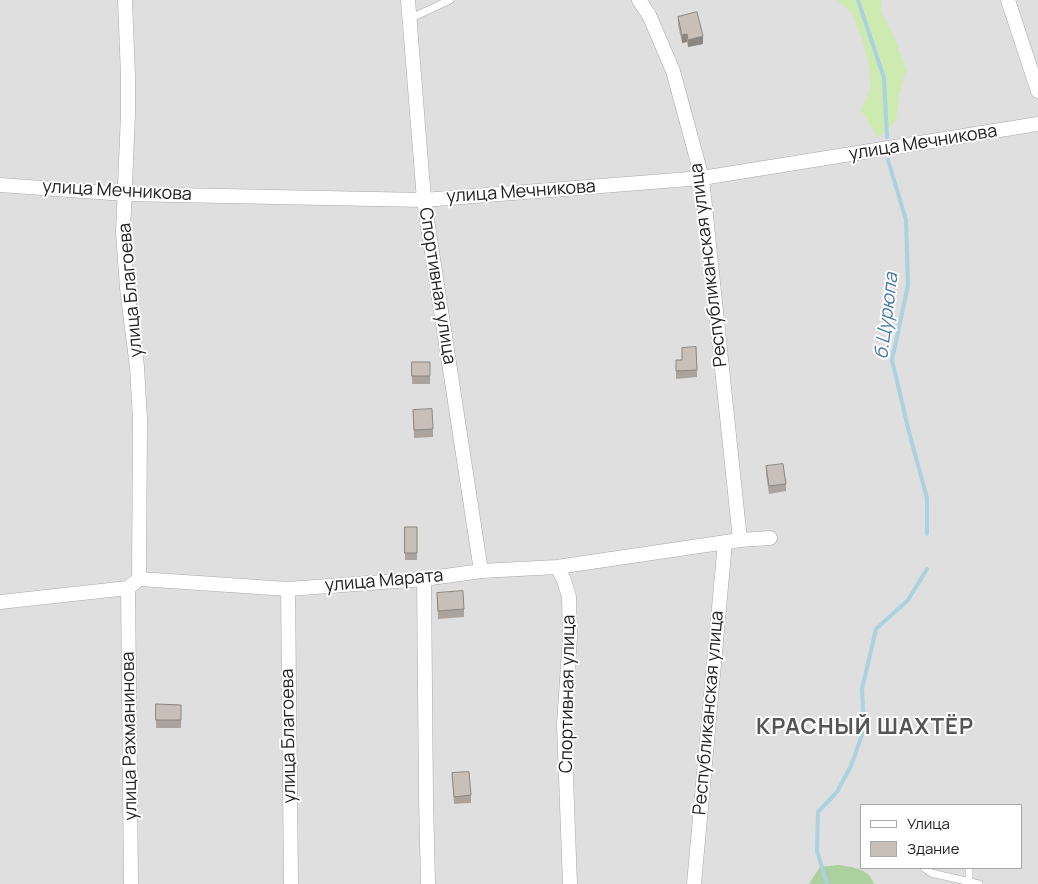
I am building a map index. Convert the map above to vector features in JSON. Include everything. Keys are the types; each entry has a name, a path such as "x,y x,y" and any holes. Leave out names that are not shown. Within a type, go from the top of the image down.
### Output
{"street":[{"name":"улица Благоева","path":"125,0 128,114 124,241 127,288 137,367 140,419 134,584"},
{"name":"Спортивная улица","path":"408,0 424,200 481,571"},
{"name":"Республиканская улица","path":"639,0 649,15 673,70 702,178 740,540"},
{"path":"1008,0 1038,91"},
{"name":"улица Мечникова","path":"0,185 125,194 424,200 702,178 1038,124"},
{"name":"улица Марата","path":"0,602 134,584 288,589 424,579 481,571 557,567 725,542 770,538"},
{"name":"Республиканская улица","path":"694,884 725,542"},
{"name":"Спортивная улица","path":"557,567 564,580 569,597 570,637 564,724 570,884"},
{"path":"424,579 428,884"},
{"name":"улица Рахманинова","path":"131,884 134,584"},
{"name":"улица Благоева","path":"288,589 291,884"}],"lane":[{"path":"409,20 450,0"},
{"path":"924,869 931,873 979,884"},
{"path":"968,882 969,869"}],"shaded area":[{"path":"0,0 1038,0 1038,884 0,884"}],"green space":[{"path":"836,0 881,0 881,12 893,34 906,70 899,96 896,121 878,138 861,110 871,87 869,66 862,39 851,11"},
{"path":"838,865 864,871 874,884 809,884 820,867"}],"building":[{"path":"697,12 703,36 688,40 687,34 682,35 678,17"},
{"path":"696,347 697,370 676,371 676,360 682,360 682,348"},
{"path":"412,362 430,362 430,376 412,376"},
{"path":"432,409 433,429 414,430 413,410"},
{"path":"783,464 786,484 769,486 766,466"},
{"path":"405,527 417,527 417,553 405,553"},
{"path":"463,591 464,609 438,611 437,593"},
{"path":"156,704 181,705 181,720 156,720"},
{"path":"469,772 471,795 454,797 452,773"}],"waterway":[{"name":"б.Цурюпа","path":"858,0 884,78 887,137"},
{"name":"б.Цурюпа","path":"888,160 906,220 908,285 892,360 927,498 927,534"},
{"name":"б.Цурюпа","path":"827,884 817,851 818,812 837,792 851,766 864,729 862,689 876,629 908,600 927,569"}],"district":[{"name":"КРАСНЫЙ ШАХТЁР","path":"865,728"}]}
